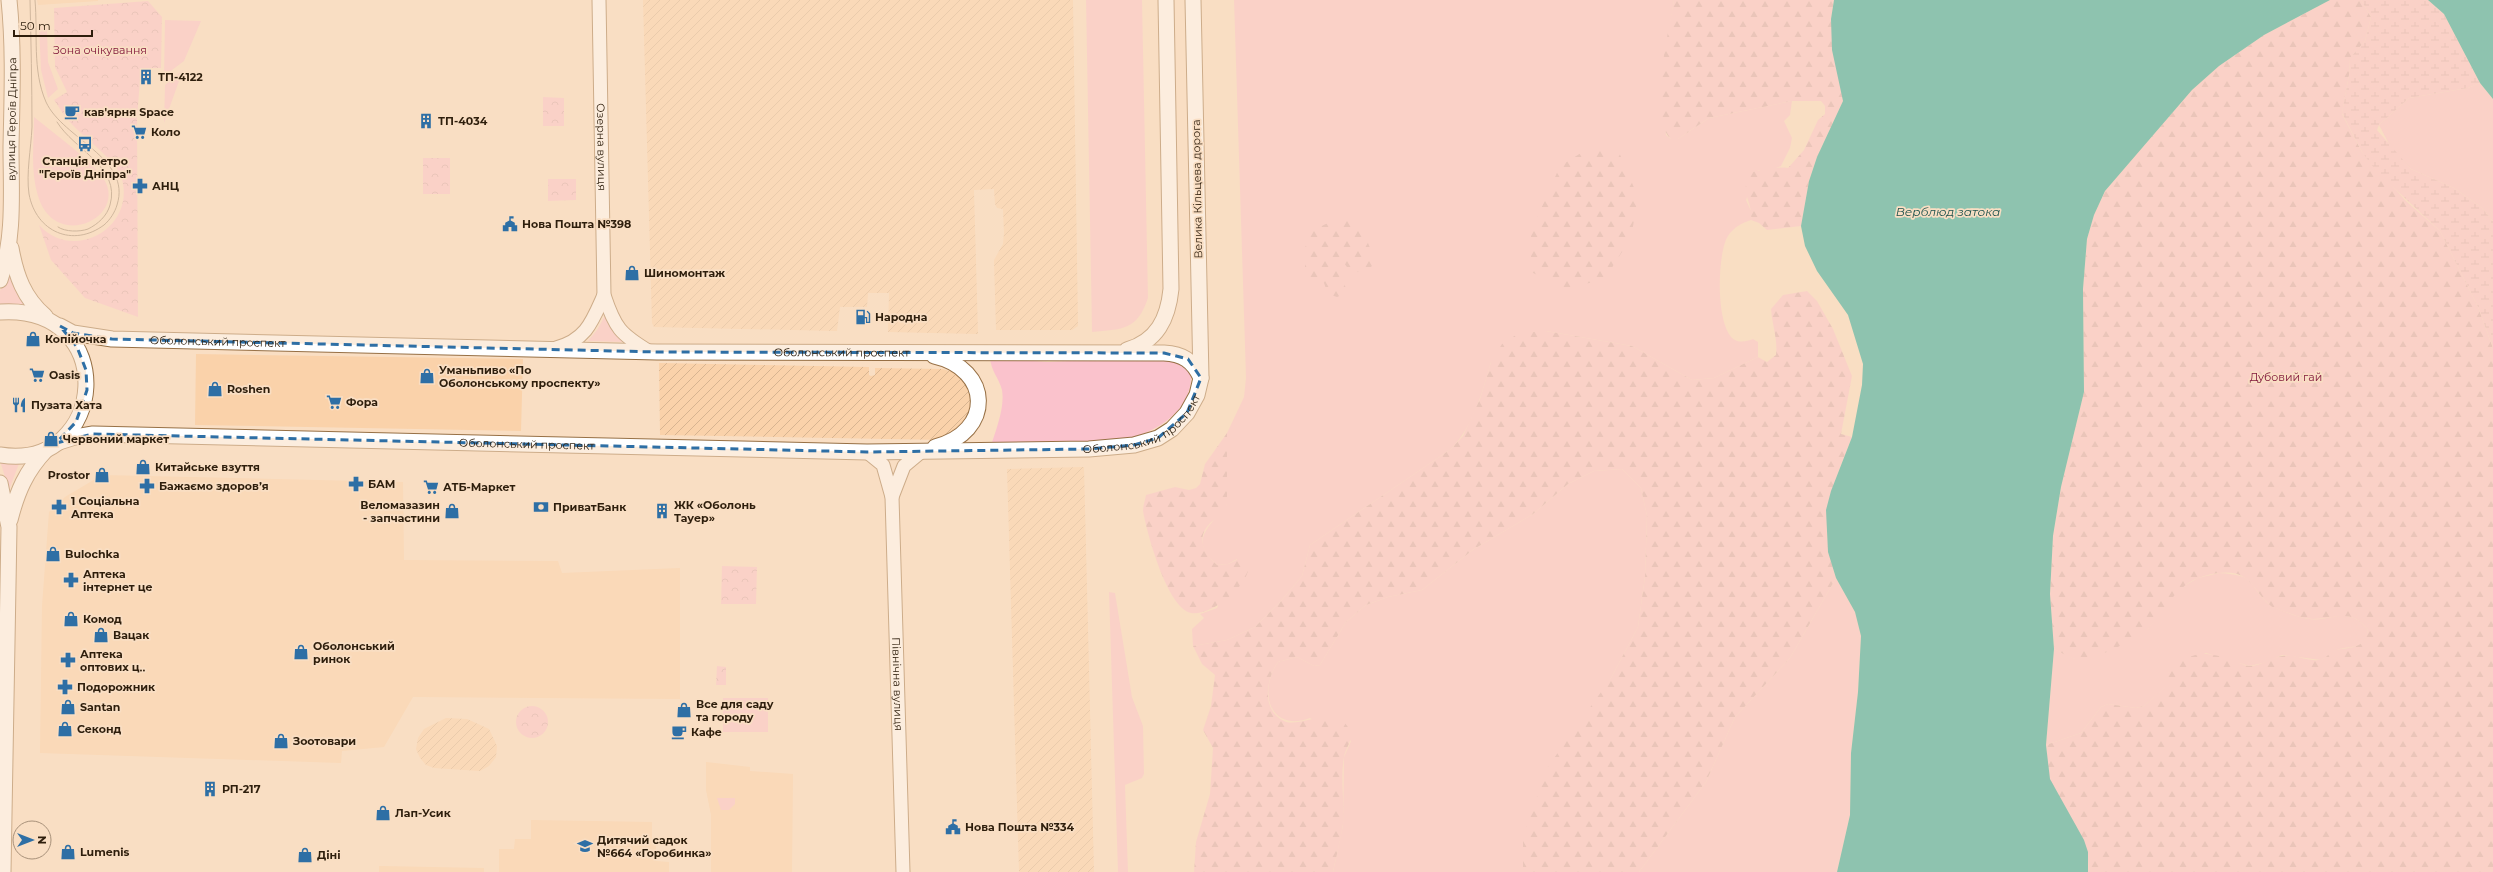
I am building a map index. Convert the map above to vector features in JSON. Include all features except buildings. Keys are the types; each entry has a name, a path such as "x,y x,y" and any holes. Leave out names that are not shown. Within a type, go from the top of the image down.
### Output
{"main road":[{"name":"вулиця Героїв Дніпра","path":"0,280 5,266 10,238 12,77 9,0"},
{"path":"1120,352 1138,347 1151,338 1162,326 1169,310 1171,289 1166,0"},
{"name":"Велика Кільцева дорога","path":"1193,0 1201,378"},
{"name":"вулиця Героїв Дніпра","path":"10,238 20,283 34,306 55,323"},
{"path":"0,312 29,313 55,323 77,347 86,370 87,390 84,404 76,422 32,464 22,482 8,527"},
{"name":"Оболонський проспект","path":"0,455 21,455 93,434 867,452 1089,449 1134,446 1148,442 1168,432 1180,421 1192,406 1201,378 1193,364 1177,354 1120,352 650,352 112,339 74,333 55,323"},
{"path":"921,353 945,358 960,365 972,380 977,391 978,405 974,420 962,436 947,444 922,451"},
{"path":"0,483 8,527 3,872"}],"street":[{"name":"Озерна вулиця","path":"599,0 604,295"},
{"path":"554,349 570,345 582,336 592,323 604,295"},
{"path":"604,295 613,321 623,334 650,352"},
{"name":"Північна вулиця","path":"892,497 904,466 922,451"},
{"name":"Північна вулиця","path":"867,452 883,465 892,497 903,872"}],"highlighted area":[{"path":"60,326 73,333 112,339 657,352 1164,353 1188,359 1201,378 1187,413 1158,438 1134,445 1089,449 867,452 93,434 56,443 76,422 87,390 86,370 77,347"}],"shaded area":[{"path":"37,0 98,0 98,1 38,5"},
{"path":"643,0 1073,0 1078,326 1072,330 996,330 994,260 1003,244 1004,233 1003,209 997,208 995,204 994,189 974,190 978,334 888,332 889,293 868,293 867,307 840,307 837,331 654,327 652,323"},
{"path":"196,354 523,359 521,431 195,425"},
{"path":"659,363 869,367 869,375 871,376 875,375 875,368 943,369 961,375 971,390 974,414 944,440 660,435"},
{"path":"1084,467 1094,872 1019,872 1007,469"},
{"name":"Оболонський ринок","path":"102,475 403,482 404,560 558,561 562,573 680,568 680,699 413,697 384,747 342,751 341,763 40,753 42,606 49,512 65,497"},
{"path":"446,718 467,719 489,729 497,746 496,757 489,766 480,771 434,768 426,765 420,758 416,749 418,738 424,729"},
{"path":"706,762 750,767 750,771 793,774 792,872 711,872 711,815 706,790"},
{"name":"Дитячий садок №664 «Горобинка»","path":"531,820 652,822 652,844 656,844 656,861 669,862 669,872 499,872 499,849 514,849 515,839 531,839"},
{"path":"379,866 484,868 484,872 379,872"}],"green space":[{"path":"1086,0 1142,0 1148,298 1139,317 1127,326 1120,329 1092,332"},
{"path":"1234,0 1674,0 1662,76 1666,135 1671,139 1678,139 1709,118 1792,101 1790,115 1784,121 1792,138 1790,148 1781,166 1768,171 1758,170 1746,200 1752,213 1751,220 1744,222 1733,230 1728,236 1724,245 1720,273 1720,290 1724,322 1729,333 1735,340 1742,342 1753,339 1758,342 1758,357 1714,378 1692,380 1632,346 1546,331 1491,362 1476,408 1466,430 1451,449 1310,545 1302,576 1281,601 1255,627 1227,640 1193,646 1192,629 1204,618 1200,614 1217,608 1237,559 1228,564 1217,565 1208,556 1204,548 1203,541 1204,534 1208,527 1227,504 1227,433 1244,397 1246,378"},
{"path":"1674,0 1834,0 1831,19 1843,101 1817,157 1809,181 1801,226 1767,230 1759,223 1751,220 1751,213 1746,192 1747,180 1750,173 1753,172 1775,168 1788,168 1804,150 1818,120 1825,114 1825,106 1821,101 1792,101 1709,118 1678,139 1671,139 1664,128 1661,113 1660,94 1665,52"},
{"name":"Дубовий гай","path":"2330,0 2361,0 2371,17 2365,41 2350,59 2349,75 2342,114 2362,152 2406,201 2440,231 2478,307 2493,348 2493,872 2088,872 2088,858 2085,846 2074,824 2060,803 2050,779 2046,745 2081,733 2101,707 2108,704 2136,708 2144,706 2167,685 2168,673 2183,660 2197,654 2222,657 2249,666 2258,665 2278,657 2288,655 2321,660 2330,652 2358,645 2366,637 2368,630 2361,622 2346,616 2313,619 2302,618 2282,611 2271,606 2264,600 2244,577 2237,574 2218,573 2193,580 2184,586 2144,632 2116,648 2094,657 2079,660 2069,657 2054,649 2050,595 2053,536 2061,487 2084,392 2083,289 2087,239 2094,215 2105,191 2192,90 2219,66 2264,35"},
{"path":"2361,0 2428,0 2444,14 2480,83 2468,88 2409,98 2379,125 2377,130 2411,169 2454,188 2481,207 2493,221 2493,348 2478,307 2440,231 2376,171 2362,152 2342,113 2349,75 2350,58 2365,41 2371,17"},
{"name":"Зона очікування","path":"148,1 162,17 161,68 141,68 137,118 138,317 85,298 51,260 39,225 53,236 69,241 84,240 98,235 111,225 119,212 124,197 122,179 119,172 106,156 66,118 54,100 67,92 55,67 54,8"},
{"path":"165,20 201,21 184,61 164,76"},
{"path":"39,26 47,29 48,62 58,89 48,98 41,70"},
{"path":"183,70 164,123 165,85"},
{"path":"2480,83 2493,99 2493,221 2481,207 2454,188 2411,169 2391,148 2379,125 2409,98 2468,88"},
{"path":"543,97 564,98 564,126 543,126"},
{"path":"34,117 84,158 101,175 106,183 109,196 105,208 96,218 84,224 71,225 58,222 46,212 38,196 34,177"},
{"path":"1589,148 1618,150 1638,197 1631,238 1604,280 1565,288 1531,272 1531,231 1560,166"},
{"path":"423,158 450,158 450,194 423,194"},
{"path":"548,179 576,179 576,200 548,201"},
{"path":"1349,213 1357,221 1365,236 1374,263 1371,267 1352,274 1344,263 1340,263 1337,266 1337,270 1347,293 1337,297 1328,294 1324,283 1317,281 1310,282 1305,278 1305,248 1311,231"},
{"path":"8,271 27,308 0,307 0,291"},
{"path":"1807,291 1817,301 1833,329 1852,376 1841,434 1852,437 1832,490 1827,521 1827,538 1830,557 1836,578 1790,658 1735,717 1706,782 1639,872 1523,872 1523,836 1547,768 1611,678 1638,627 1645,576 1647,516 1641,488 1622,469 1594,471 1568,484 1533,514 1474,549 1422,590 1388,597 1366,605 1346,622 1320,665 1314,666 1297,657 1278,662 1271,677 1268,694 1272,710 1277,716 1284,721 1291,723 1317,718 1335,717 1343,721 1349,729 1351,737 1345,753 1343,765 1343,824 1333,872 1194,872 1196,842 1210,794 1213,748 1203,730 1211,706 1215,675 1202,664 1193,646 1227,640 1255,627 1281,601 1302,576 1310,545 1451,449 1463,436 1480,399 1491,362 1502,344 1519,333 1546,331 1632,346 1692,380 1714,378 1758,357 1767,362 1776,355 1771,309 1783,295"},
{"path":"606,314 611,327 623,342 588,341 597,330"},
{"path":"990,358 1048,362 1109,359 1177,360 1191,373 1190,386 1186,398 1180,408 1172,416 1152,430 1129,439 991,446 1000,418 1003,397 1001,386 992,367"},
{"path":"1227,433 1227,504 1221,515 1207,527 1204,532 1203,543 1207,553 1217,565 1228,564 1243,557 1248,558 1249,567 1240,586 1221,603 1200,613 1191,613 1182,608 1166,584 1154,552 1143,511 1146,495 1175,487 1189,490 1196,488 1200,484 1205,464"},
{"path":"0,461 20,461 9,490"},
{"path":"1622,469 1641,488 1647,516 1645,576 1638,627 1611,678 1523,867 1523,872 1333,872 1343,825 1344,757 1351,741 1310,718 1296,721 1285,720 1277,715 1271,706 1269,685 1272,673 1278,662 1297,657 1314,666 1320,665 1346,622 1366,605 1388,597 1422,590 1474,549 1533,514 1568,484 1594,471"},
{"path":"722,566 757,567 756,604 721,604"},
{"path":"2219,573 2232,574 2246,578 2270,605 2297,616 2313,619 2337,616 2353,617 2368,630 2364,642 2357,646 2337,650 2321,660 2282,655 2268,662 2249,666 2206,653 2168,673 2168,685 2144,706 2136,708 2108,704 2101,707 2081,733 2046,745 2054,649 2075,659 2148,629 2177,590 2198,578"},
{"path":"1836,578 1855,612 1861,636 1858,692 1851,753 1850,815 1837,872 1639,872 1706,782 1735,717 1790,658"},
{"path":"1109,592 1115,593 1132,697 1143,726 1144,774 1142,778 1125,785 1128,872 1118,872"},
{"path":"717,666 726,667 726,685 716,685"},
{"path":"723,698 768,698 768,732 723,732"},
{"path":"529,706 535,706 545,713 548,722 547,728 541,735 535,738 529,738 519,731 516,725 516,719 523,709"},
{"path":"717,798 735,798 735,804 729,810 721,810"}],"water":[{"name":"Верблюд затока","path":"1834,0 2330,0 2264,35 2219,66 2192,90 2105,191 2094,215 2087,239 2083,289 2084,392 2061,487 2053,536 2050,594 2054,649 2046,745 2050,779 2084,840 2088,852 2088,872 1837,872 1850,815 1851,753 1858,692 1861,636 1855,612 1836,578 1828,552 1826,510 1831,491 1852,437 1862,385 1863,364 1848,315 1817,271 1805,246 1801,226 1809,181 1817,157 1843,101 1832,50 1831,19"},
{"path":"2428,0 2493,0 2493,99 2480,83 2444,14"}],"tram line":[{"path":"30,0 32,127 28,169 29,194 33,207 39,218 48,227 68,235 80,235 92,232 108,221 114,213 117,205 119,189 115,174 106,162 66,127 46,102 37,65 35,0"},
{"path":"57,122 65,132 103,169 109,180 112,192 109,209 102,219 95,225 88,229 77,231 68,231 58,227"}],"place":[{"name":"ТП-4122","path":"146,77"},
{"name":"кав'ярня Space","path":"72,112"},
{"name":"ТП-4034","path":"426,121"},
{"name":"Коло","path":"139,132"},
{"name":"Станція метро \"Героїв Дніпра\"","path":"85,144"},
{"name":"АНЦ","path":"140,186"},
{"name":"Нова Пошта №398","path":"510,224"},
{"name":"Шиномонтаж","path":"632,273"},
{"name":"Народна","path":"863,317"},
{"name":"Копійочка","path":"33,339"},
{"name":"Oasis","path":"37,375"},
{"name":"Уманьпиво «По Оболонському проспекту»","path":"427,376"},
{"name":"Roshen","path":"215,389"},
{"name":"Фора","path":"334,402"},
{"name":"Пузата Хата","path":"19,405"},
{"name":"Червоний маркет","path":"51,439"},
{"name":"Китайське взуття","path":"143,467"},
{"name":"Prostor","path":"102,475"},
{"name":"БАМ","path":"356,484"},
{"name":"Бажаємо здоровʼя","path":"147,486"},
{"name":"АТБ-Маркет","path":"431,487"},
{"name":"1 Соціальна Аптека","path":"59,507"},
{"name":"ПриватБанк","path":"541,507"},
{"name":"Веломазазин - запчастини","path":"452,511"},
{"name":"ЖК «Оболонь Тауер»","path":"662,511"},
{"name":"Bulochka","path":"53,554"},
{"name":"Аптека інтернет це","path":"71,580"},
{"name":"Комод","path":"71,619"},
{"name":"Вацак","path":"101,635"},
{"name":"Оболонський ринок","path":"301,652"},
{"name":"Аптека оптових ц‥","path":"68,660"},
{"name":"Подорожник","path":"65,687"},
{"name":"Santan","path":"68,707"},
{"name":"Все для саду та городу","path":"684,710"},
{"name":"Секонд","path":"65,729"},
{"name":"Кафе","path":"679,732"},
{"name":"Зоотовари","path":"281,741"},
{"name":"РП-217","path":"210,789"},
{"name":"Лап-Усик","path":"383,813"},
{"name":"Нова Пошта №334","path":"953,827"},
{"name":"Дитячий садок №664 «Горобинка»","path":"585,846"},
{"name":"Lumenis","path":"68,852"},
{"name":"Діні","path":"305,855"}]}
